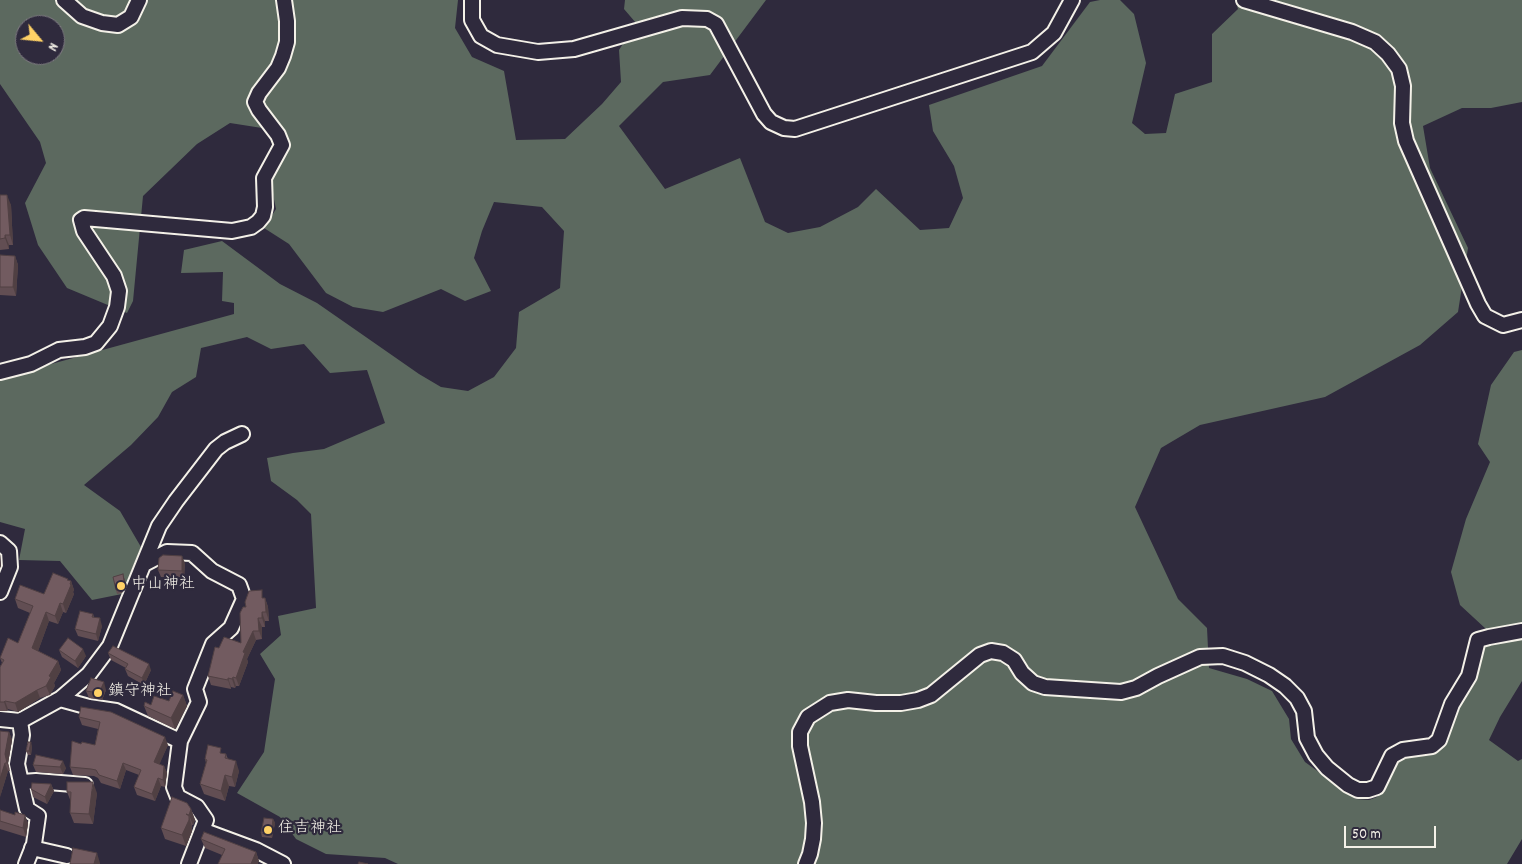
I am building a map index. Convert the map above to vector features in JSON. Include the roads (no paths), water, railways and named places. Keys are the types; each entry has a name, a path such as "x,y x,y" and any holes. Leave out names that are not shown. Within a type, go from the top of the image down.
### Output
{"street":[{"path":"64,0 82,16 102,23 118,25 132,18 139,0"},
{"path":"1,371 31,364 59,350 85,347 96,343 110,326 117,307 119,291 114,276 84,232 81,220 84,218 232,231 251,226 263,216 265,208 264,178 282,145 278,135 259,110 256,102 259,93 278,68 283,56 287,28 284,0"},
{"path":"472,0 472,20 481,36 497,45 538,52 574,50 682,18 706,19 716,24 764,114 771,122 784,128 795,129 1032,52 1054,33 1072,0"},
{"path":"1244,0 1352,32 1375,42 1388,54 1400,69 1403,86 1402,123 1406,141 1478,304 1485,316 1503,325 1522,320"},
{"path":"0,719 20,722 60,699 89,674 110,646 159,526 216,449 225,442 242,434"},
{"path":"0,544 9,551 10,568 0,592"},
{"path":"144,564 167,552 192,553 212,571 239,585 244,599 231,628 214,644 195,689 199,702 180,741 174,787 178,797 198,807 206,820 189,864"},
{"path":"806,864 813,839 814,823 812,802 800,746 800,732 808,717 830,703 848,700 901,703 918,700 931,695 980,655 991,651 1004,653 1014,660 1022,673 1033,682 1045,687 1121,692 1136,688 1200,657 1223,656 1269,674 1285,686 1297,698 1304,712 1307,738 1316,755 1327,768 1348,785 1358,790 1368,790 1377,787 1392,756 1403,750 1432,746 1439,740 1452,704 1469,676 1478,640 1522,632"},
{"path":"60,699 89,707 116,711 180,741"},
{"path":"20,722 22,734 17,764 27,810 38,816 32,848 26,864"},
{"path":"22,782 36,781 93,785"},
{"path":"202,830 256,850 283,864"},
{"path":"32,848 67,856"}],"place":[{"name":"中山神社","path":"121,586"},
{"name":"鎮守神社","path":"98,693"},
{"name":"住吉神社","path":"268,830"}]}
